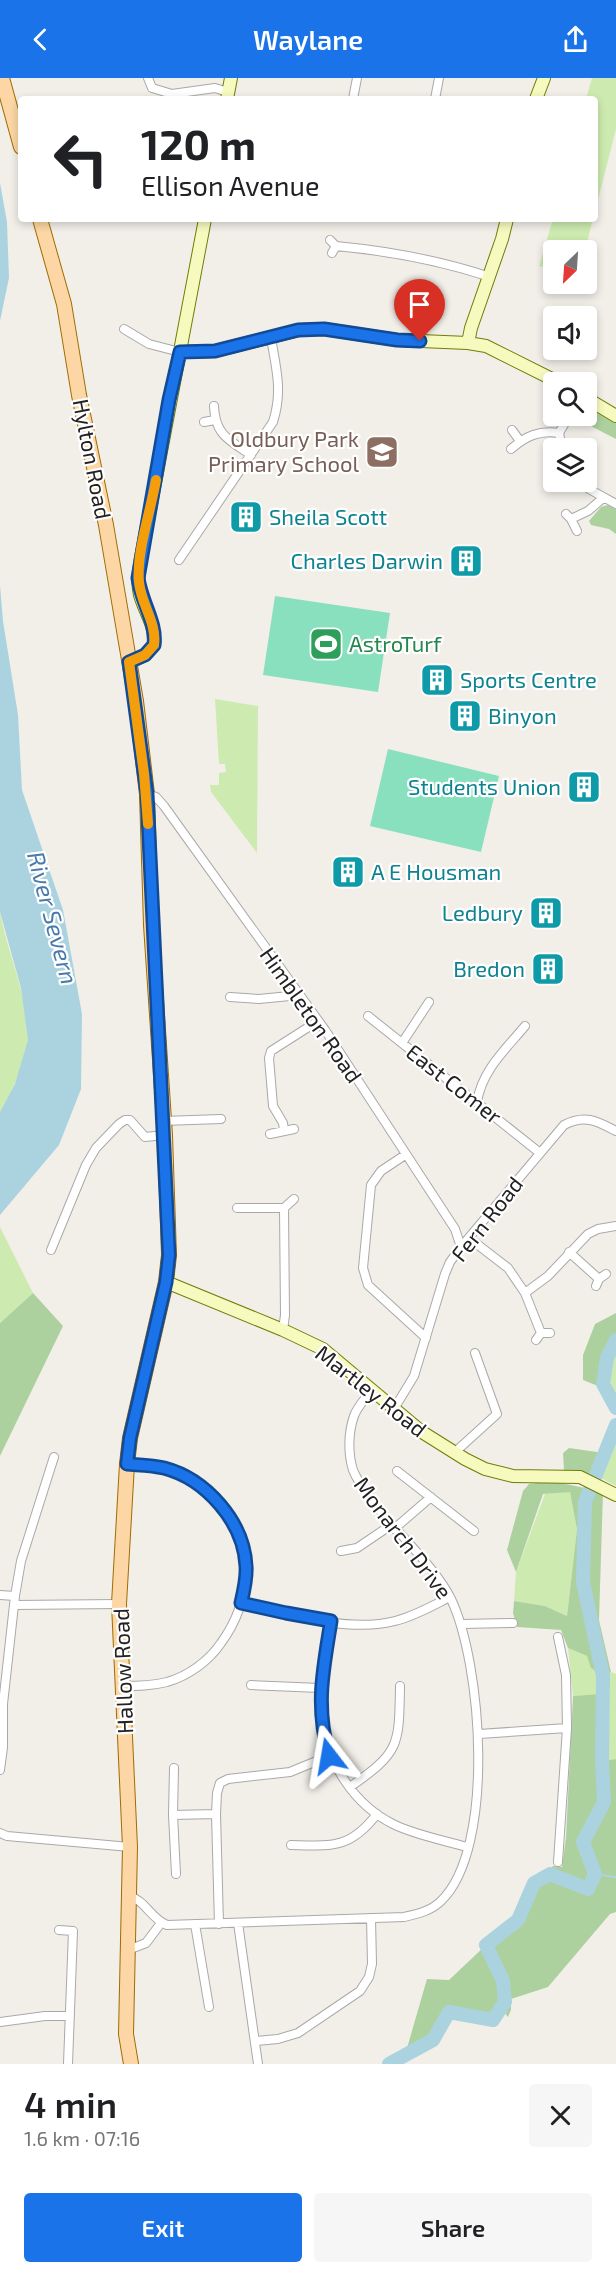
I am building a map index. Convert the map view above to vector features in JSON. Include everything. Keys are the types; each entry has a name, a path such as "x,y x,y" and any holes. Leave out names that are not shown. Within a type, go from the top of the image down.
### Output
{"main road":[{"path":"2,78 18,136"},
{"path":"228,96 231,78"},
{"path":"537,96 544,78"},
{"name":"Hylton Road","path":"41,222 64,304 79,395 106,525 136,702 147,794 151,925 164,1128"},
{"path":"129,662 145,655 154,645 154,626 140,595 138,578 169,400 204,222"},
{"path":"468,343 506,222"},
{"path":"180,352 215,351 298,330 324,329 397,340 486,346 543,374"},
{"path":"597,405 616,416"},
{"name":"Hallow Road","path":"131,2064 126,2034 130,1847 119,1604 130,1438 166,1282 169,1255 164,1128"},
{"name":"Martley Road","path":"166,1282 323,1349 422,1432 454,1454 485,1469 513,1476 580,1477 610,1492"}],"street":[{"path":"148,78 152,88 172,94 215,88 228,96"},
{"path":"354,96 357,78"},
{"path":"436,96 439,78"},
{"path":"333,246 385,251 490,277"},
{"path":"124,329 149,344 180,352"},
{"path":"178,560 273,422 279,404 279,386 271,338"},
{"path":"214,406 215,420 224,436 251,455"},
{"path":"204,422 215,420"},
{"path":"560,438 559,433 563,426"},
{"path":"512,430 520,441"},
{"path":"511,449 527,436 545,431 559,433"},
{"path":"594,492 616,504"},
{"path":"577,531 568,517 588,511 603,498"},
{"name":"Himbleton Road","path":"147,794 156,797 164,806 300,995 455,1229 461,1247"},
{"path":"230,997 259,999 300,995"},
{"path":"402,1043 429,1002"},
{"name":"East Comer","path":"368,1016 540,1153"},
{"path":"284,1130 283,1123 273,1106 269,1058 271,1051 318,1021"},
{"path":"477,1101 478,1091 488,1070 525,1026"},
{"path":"51,1250 86,1165 96,1148 119,1124 130,1120 145,1137 164,1128 221,1119"},
{"name":"Fern Road","path":"394,1409 414,1376 445,1275 450,1262 461,1247 558,1131 575,1120 594,1120 616,1131"},
{"path":"270,1134 294,1129"},
{"path":"405,1155 381,1172 371,1185 363,1268 368,1285 426,1338"},
{"path":"236,1208 284,1208 294,1199"},
{"path":"283,1330 285,1315 284,1208"},
{"path":"525,1293 548,1276 588,1234 598,1229 616,1226"},
{"path":"469,1238 508,1268 525,1293 542,1335"},
{"path":"569,1252 600,1280"},
{"path":"454,1454 497,1414 475,1353"},
{"path":"470,1367 479,1362"},
{"name":"Monarch Drive","path":"161,1923 167,1925 219,1924 415,1914 426,1911 440,1902 459,1875 467,1847 476,1794 479,1734 470,1660 461,1624 450,1597 439,1580 362,1487 354,1471 348,1452 354,1416 371,1390"},
{"path":"0,1770 3,1748 3,1704 14,1601 21,1561 54,1457"},
{"path":"122,1686 147,1686 169,1682 194,1670 215,1653 232,1628 241,1603 246,1576 246,1563 238,1533 224,1510 198,1485 162,1467 127,1464"},
{"path":"397,1471 474,1531"},
{"path":"341,1551 357,1548 393,1527 431,1497"},
{"path":"0,1595 14,1601 119,1604"},
{"path":"241,1603 331,1621 367,1624 390,1622 421,1612 450,1597"},
{"path":"331,1621 320,1688 323,1734 329,1756 350,1788 377,1814 411,1832 467,1847"},
{"path":"461,1624 513,1623"},
{"path":"558,1636 566,1675 567,1728 558,1862"},
{"path":"251,1686 320,1688"},
{"path":"350,1788 392,1752 399,1733 400,1686"},
{"path":"479,1734 567,1728"},
{"path":"219,1924 217,1788 222,1781 290,1772 329,1756"},
{"path":"174,1768 173,1815 176,1874"},
{"path":"173,1815 216,1814"},
{"path":"291,1845 321,1846 354,1839 377,1814"},
{"path":"0,1833 7,1836 130,1847"},
{"path":"128,1950 146,1943 161,1923 137,1899 129,1896"},
{"path":"256,2041 278,2039 298,2033 360,1991 369,1977 372,1964 371,1918"},
{"path":"237,1923 258,2064"},
{"path":"195,1924 209,2007"},
{"path":"59,1930 78,1931 69,2016 68,2064"},
{"path":"0,2022 45,2016 69,2016"}],"green space":[{"path":"592,78 616,78 616,129 598,200 598,96 587,96"},
{"path":"552,222 592,222 588,240 547,240"},
{"path":"543,253 543,267 539,266"},
{"path":"597,410 616,423 616,439 591,426 597,426"},
{"path":"608,505 616,509 616,534 609,529 591,525 589,521 601,507"},
{"name":"AstroTurf","path":"275,596 390,613 378,692 263,675"},
{"path":"215,699 258,706 257,853 211,792 210,785 219,785 219,773 226,772 225,764 219,764"},
{"path":"388,749 499,776 481,852 370,826"},
{"path":"0,912 25,1007 28,1039 22,1067 0,1112"},
{"path":"0,1227 33,1293 0,1323"},
{"path":"33,1293 63,1326 0,1456 0,1323"},
{"path":"616,1313 616,1340 607,1358 603,1384 608,1390 583,1380 583,1355 595,1324"},
{"path":"616,1340 616,1408 603,1384 607,1358"},
{"path":"616,1425 616,1486 597,1476"},
{"path":"569,1448 604,1453 597,1476 564,1470 563,1453"},
{"path":"552,1481 603,1492 599,1620 611,1672 603,1676 591,1668 587,1656 568,1648 561,1630 517,1627 513,1613 514,1601 545,1606 567,1616 577,1529 570,1492 543,1494 516,1572 507,1550 523,1491 529,1484"},
{"path":"570,1491 577,1529 567,1616 545,1606 514,1601 516,1572 545,1494"},
{"path":"568,1648 587,1656 603,1676 611,1672 616,1674 616,1759 602,1761 602,1695 573,1696"},
{"path":"602,1694 602,1761 616,1759 616,1877 607,1876 616,1878 616,1912 610,1914 548,1987 511,1999 511,2010 508,2017 504,2012 493,2020 449,2012 433,2040 405,2055 427,1979 449,1980 486,1945 518,1920 534,1883 553,1866 562,1867 566,1837 573,1696"}],"water":[{"path":"0,183 7,222 9,278 0,321"},
{"name":"River Severn","path":"0,585 3,621 18,715 22,790 63,910 82,1014 81,1089 59,1145 0,1215 0,1112 15,1084 28,1040 21,988 0,912"}],"waterway":[{"path":"616,1340 607,1358 603,1384 616,1408"},
{"path":"389,2064 433,2040 449,2012 493,2020 505,2002 503,1981 486,1945 518,1920 534,1883 550,1874 588,1889 595,1874 583,1842 604,1802 603,1676 583,1582 585,1502 616,1425"},
{"path":"595,1874 616,1877"}],"slow traffic":[{"path":"148,824 147,794 129,662 145,655 154,645 154,626 140,595 138,578 156,480"}],"place":[{"name":"Oldbury Park Primary School","path":"382,452"},
{"name":"Sheila Scott","path":"246,517"},
{"name":"Charles Darwin","path":"466,561"},
{"name":"AstroTurf","path":"326,644"},
{"name":"Sports Centre","path":"437,680"},
{"name":"Binyon","path":"465,716"},
{"name":"Students Union","path":"584,787"},
{"name":"A E Housman","path":"348,872"},
{"name":"Ledbury","path":"546,913"},
{"name":"Bredon","path":"548,969"}],"route":[{"path":"329,1756 323,1734 320,1688 331,1621 241,1603 246,1563 238,1533 224,1510 198,1485 174,1471 162,1467 127,1464 130,1438 166,1282 169,1255 165,1135 151,925 147,794 129,662 145,655 154,645 154,626 140,595 138,578 169,400 180,352 215,351 298,330 324,329 397,340 420,341"}]}
